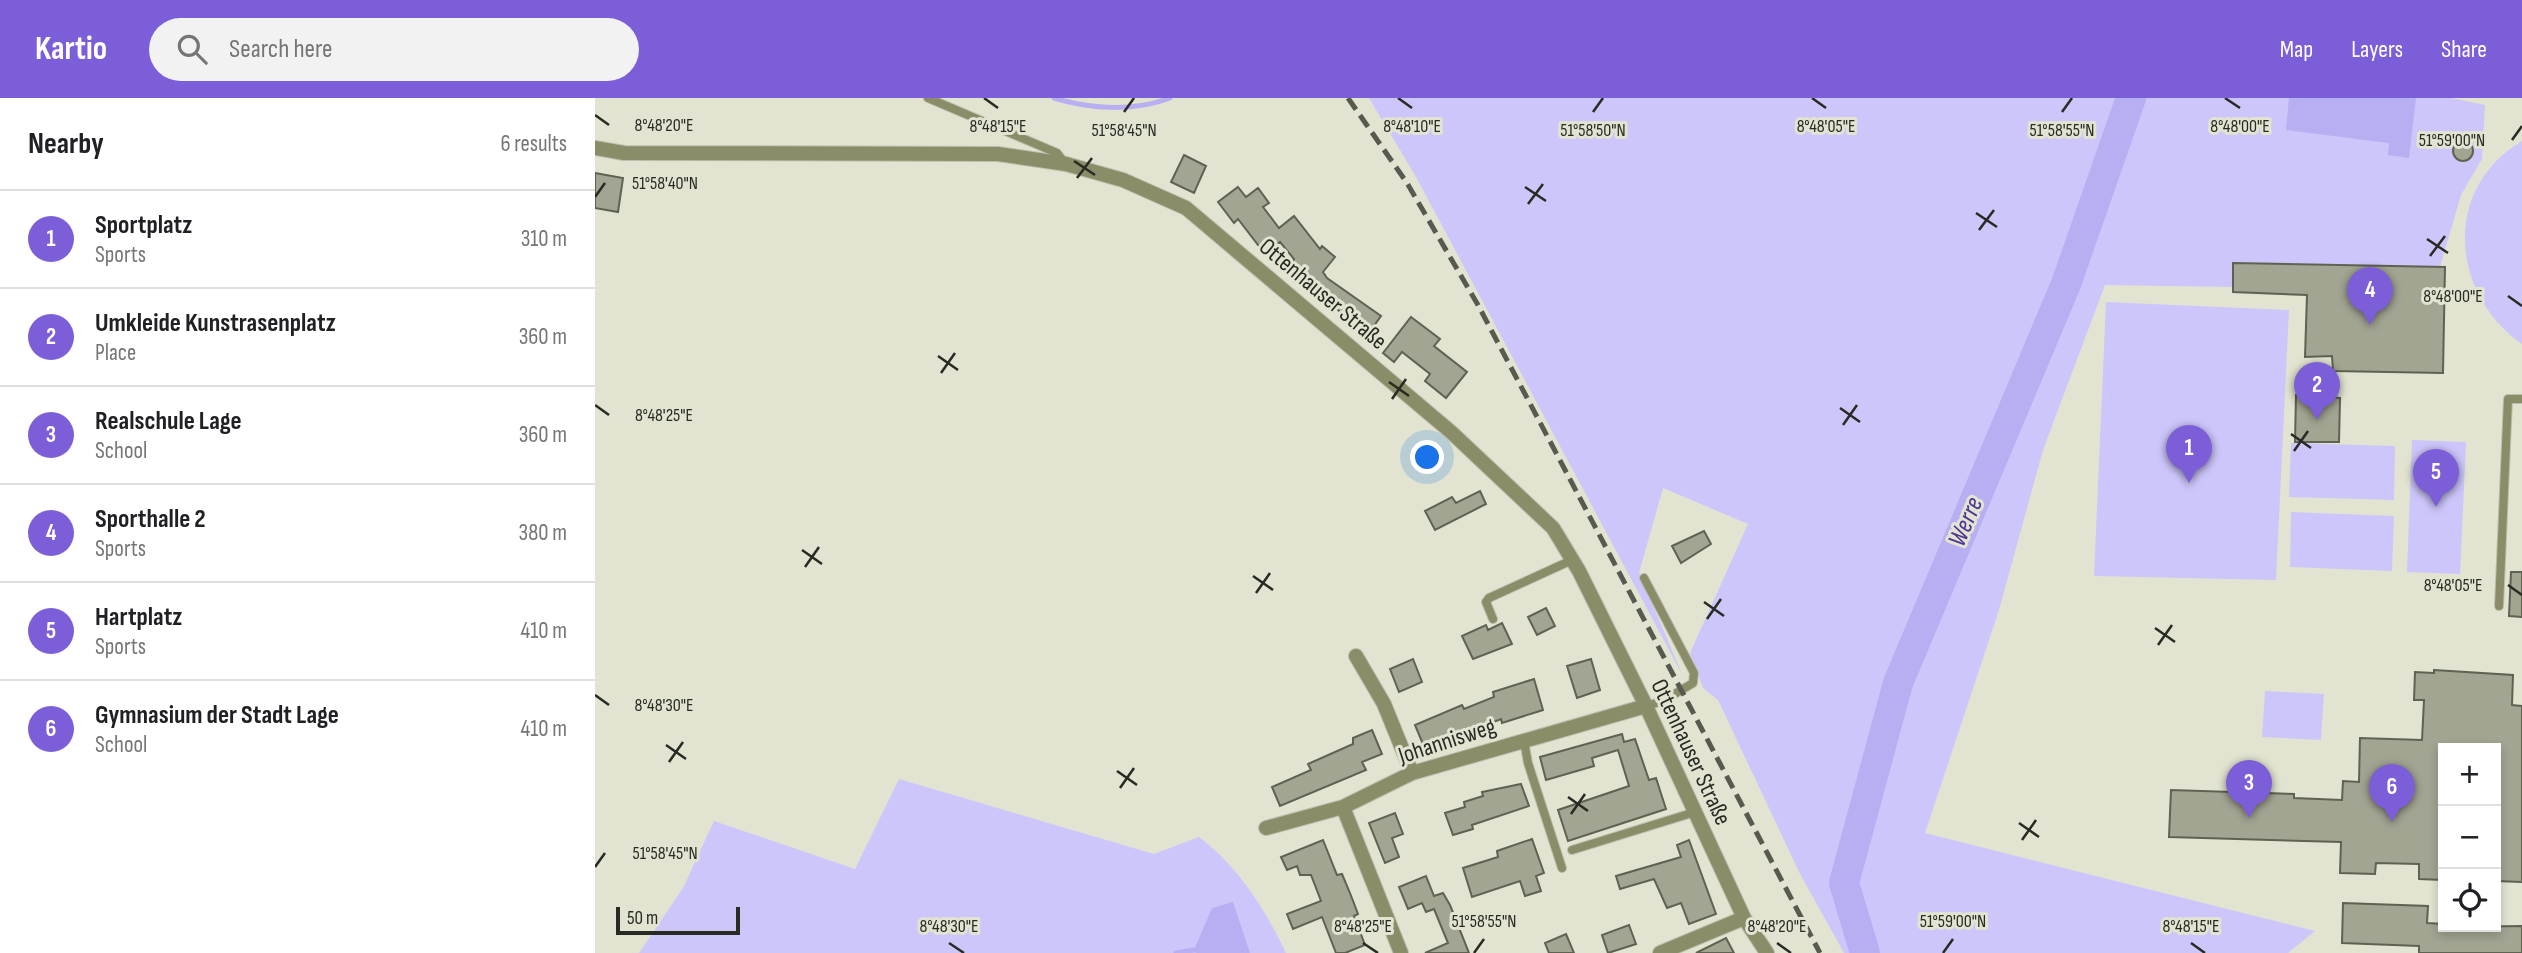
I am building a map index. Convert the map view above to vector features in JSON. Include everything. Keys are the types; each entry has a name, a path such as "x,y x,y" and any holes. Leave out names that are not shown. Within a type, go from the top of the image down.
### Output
{"street":[{"name":"Ottenhauser Straße","path":"595,148 624,153 998,154 1066,164 1123,180 1186,208 1518,492 1553,528 1646,706 1744,918 1767,953"},
{"path":"1356,656 1384,704 1412,773"},
{"name":"Johannisweg","path":"1266,828 1343,807 1412,773 1646,706"},
{"path":"1343,807 1401,953"},
{"path":"1660,953 1744,918"}],"lane":[{"path":"927,98 1057,153 1066,164"},
{"path":"2499,606 2508,399 2522,399"},
{"path":"1493,619 1486,602 1489,598 1572,560"},
{"path":"1644,578 1694,673 1693,683 1682,691 1646,706"},
{"path":"1524,741 1528,763 1562,868"},
{"path":"1572,850 1695,812"}],"shaded area":[{"path":"1369,98 2452,98 2485,105 2482,159 2461,195 2440,267 2233,263 2232,287 2105,285 2043,450 1999,610 1925,833 2315,931 2288,953 1844,953 1800,874 1718,700 1703,688 1690,653 1748,524 1663,488 1639,573 1683,676 1416,177"},
{"path":"2289,98 2416,98 2409,158 2388,155 2389,143 2286,130"},
{"path":"2522,141 2522,344 2498,323 2480,298 2469,270 2465,241 2468,213 2478,186 2496,161"},
{"path":"2106,302 2289,310 2276,580 2094,576"},
{"path":"2412,440 2466,442 2460,574 2407,572"},
{"path":"2291,443 2395,446 2394,500 2289,497"},
{"path":"2291,512 2394,516 2392,571 2290,567"},
{"path":"2265,691 2324,694 2321,740 2262,737"},
{"path":"899,779 1154,854 1199,837 1226,861 1249,889 1286,953 639,953 683,888 714,821 855,869"},
{"path":"1233,902 1250,953 1196,953 1194,950 1212,908"}],"building":[{"path":"2459,141 2467,141 2473,151 2467,161 2459,161 2453,155 2453,147"},
{"path":"1184,155 1206,166 1194,193 1171,182"},
{"path":"595,173 623,178 618,212 595,208"},
{"path":"1238,187 1246,197 1258,188 1269,203 1263,207 1279,228 1294,216 1320,249 1322,246 1335,257 1323,272 1327,278 1381,316 1366,337 1347,324 1350,319 1285,271 1294,259 1280,242 1265,254 1238,219 1234,223 1218,202"},
{"path":"2233,263 2445,267 2443,373 2333,371 2332,356 2305,357 2307,295 2233,292"},
{"path":"1411,317 1440,339 1434,346 1467,372 1446,398 1425,381 1430,374 1402,352 1394,362 1383,353"},
{"path":"2296,395 2340,398 2339,442 2295,442"},
{"path":"1480,491 1486,504 1435,530 1425,511 1452,497 1456,503"},
{"path":"1704,531 1711,544 1681,563 1672,546"},
{"path":"2511,572 2522,572 2522,617 2509,616"},
{"path":"1546,608 1555,626 1537,635 1528,617"},
{"path":"1502,623 1512,644 1473,659 1462,636 1486,625 1488,630"},
{"path":"1413,659 1422,682 1399,692 1390,669"},
{"path":"1591,659 1600,690 1577,698 1567,666"},
{"path":"2434,670 2513,675 2512,705 2522,706 2522,882 2501,881 2501,743 2438,743 2438,880 2419,879 2419,864 2376,863 2375,874 2340,873 2341,842 2169,837 2171,790 2294,794 2294,798 2342,800 2343,781 2359,782 2360,738 2422,740 2424,700 2414,700 2415,672 2434,673"},
{"path":"1534,679 1543,710 1502,723 1501,719 1425,749 1415,725 1462,705 1464,709 1494,697 1493,692"},
{"path":"1372,730 1382,754 1362,762 1366,770 1280,806 1272,787 1311,770 1308,764 1353,744 1353,738"},
{"path":"1622,734 1624,742 1635,739 1649,780 1656,778 1666,809 1568,841 1558,810 1629,786 1618,750 1592,758 1594,766 1546,780 1540,757"},
{"path":"1521,784 1529,806 1472,825 1473,829 1453,835 1445,813 1465,807 1464,802 1483,796 1482,792"},
{"path":"1395,813 1403,834 1392,838 1399,857 1385,863 1369,823"},
{"path":"1532,839 1544,873 1536,876 1541,891 1525,896 1520,881 1472,897 1463,868 1498,857 1497,851"},
{"path":"1323,840 1337,875 1342,874 1350,893 1358,914 1354,916 1365,945 1345,953 1336,953 1322,917 1293,929 1287,914 1321,901 1311,875 1300,875 1297,866 1287,870 1281,857"},
{"path":"1689,840 1716,914 1689,924 1681,903 1667,908 1654,879 1620,889 1616,876 1681,857 1677,845"},
{"path":"1426,876 1434,896 1443,893 1450,905 1469,953 1425,953 1448,943 1434,909 1426,912 1422,903 1408,909 1399,887"},
{"path":"2343,903 2428,906 2427,923 2438,924 2438,932 2501,932 2501,926 2522,926 2522,953 2419,953 2419,946 2342,943"},
{"path":"1629,925 1636,944 1608,953 1602,935"},
{"path":"1566,934 1574,953 1549,953 1545,943"},
{"path":"1726,938 1734,953 1696,953"}],"waterway":[{"path":"1054,98 1097,107 1127,107 1170,98"},
{"name":"Werre","path":"1865,953 1844,883 1898,683 2066,284 2131,98"},
{"path":"1176,953 1194,950"}],"railway":[{"path":"1348,98 1407,183 1478,305 1820,953"}],"place":[{"name":"Sporthalle 2","path":"2370,325"},
{"name":"Umkleide Kunstrasenplatz","path":"2317,420"},
{"name":"Sportplatz","path":"2189,483"},
{"name":"Hartplatz","path":"2436,507"},
{"name":"Realschule Lage","path":"2249,818"},
{"name":"Gymnasium der Stadt Lage","path":"2392,822"}]}
